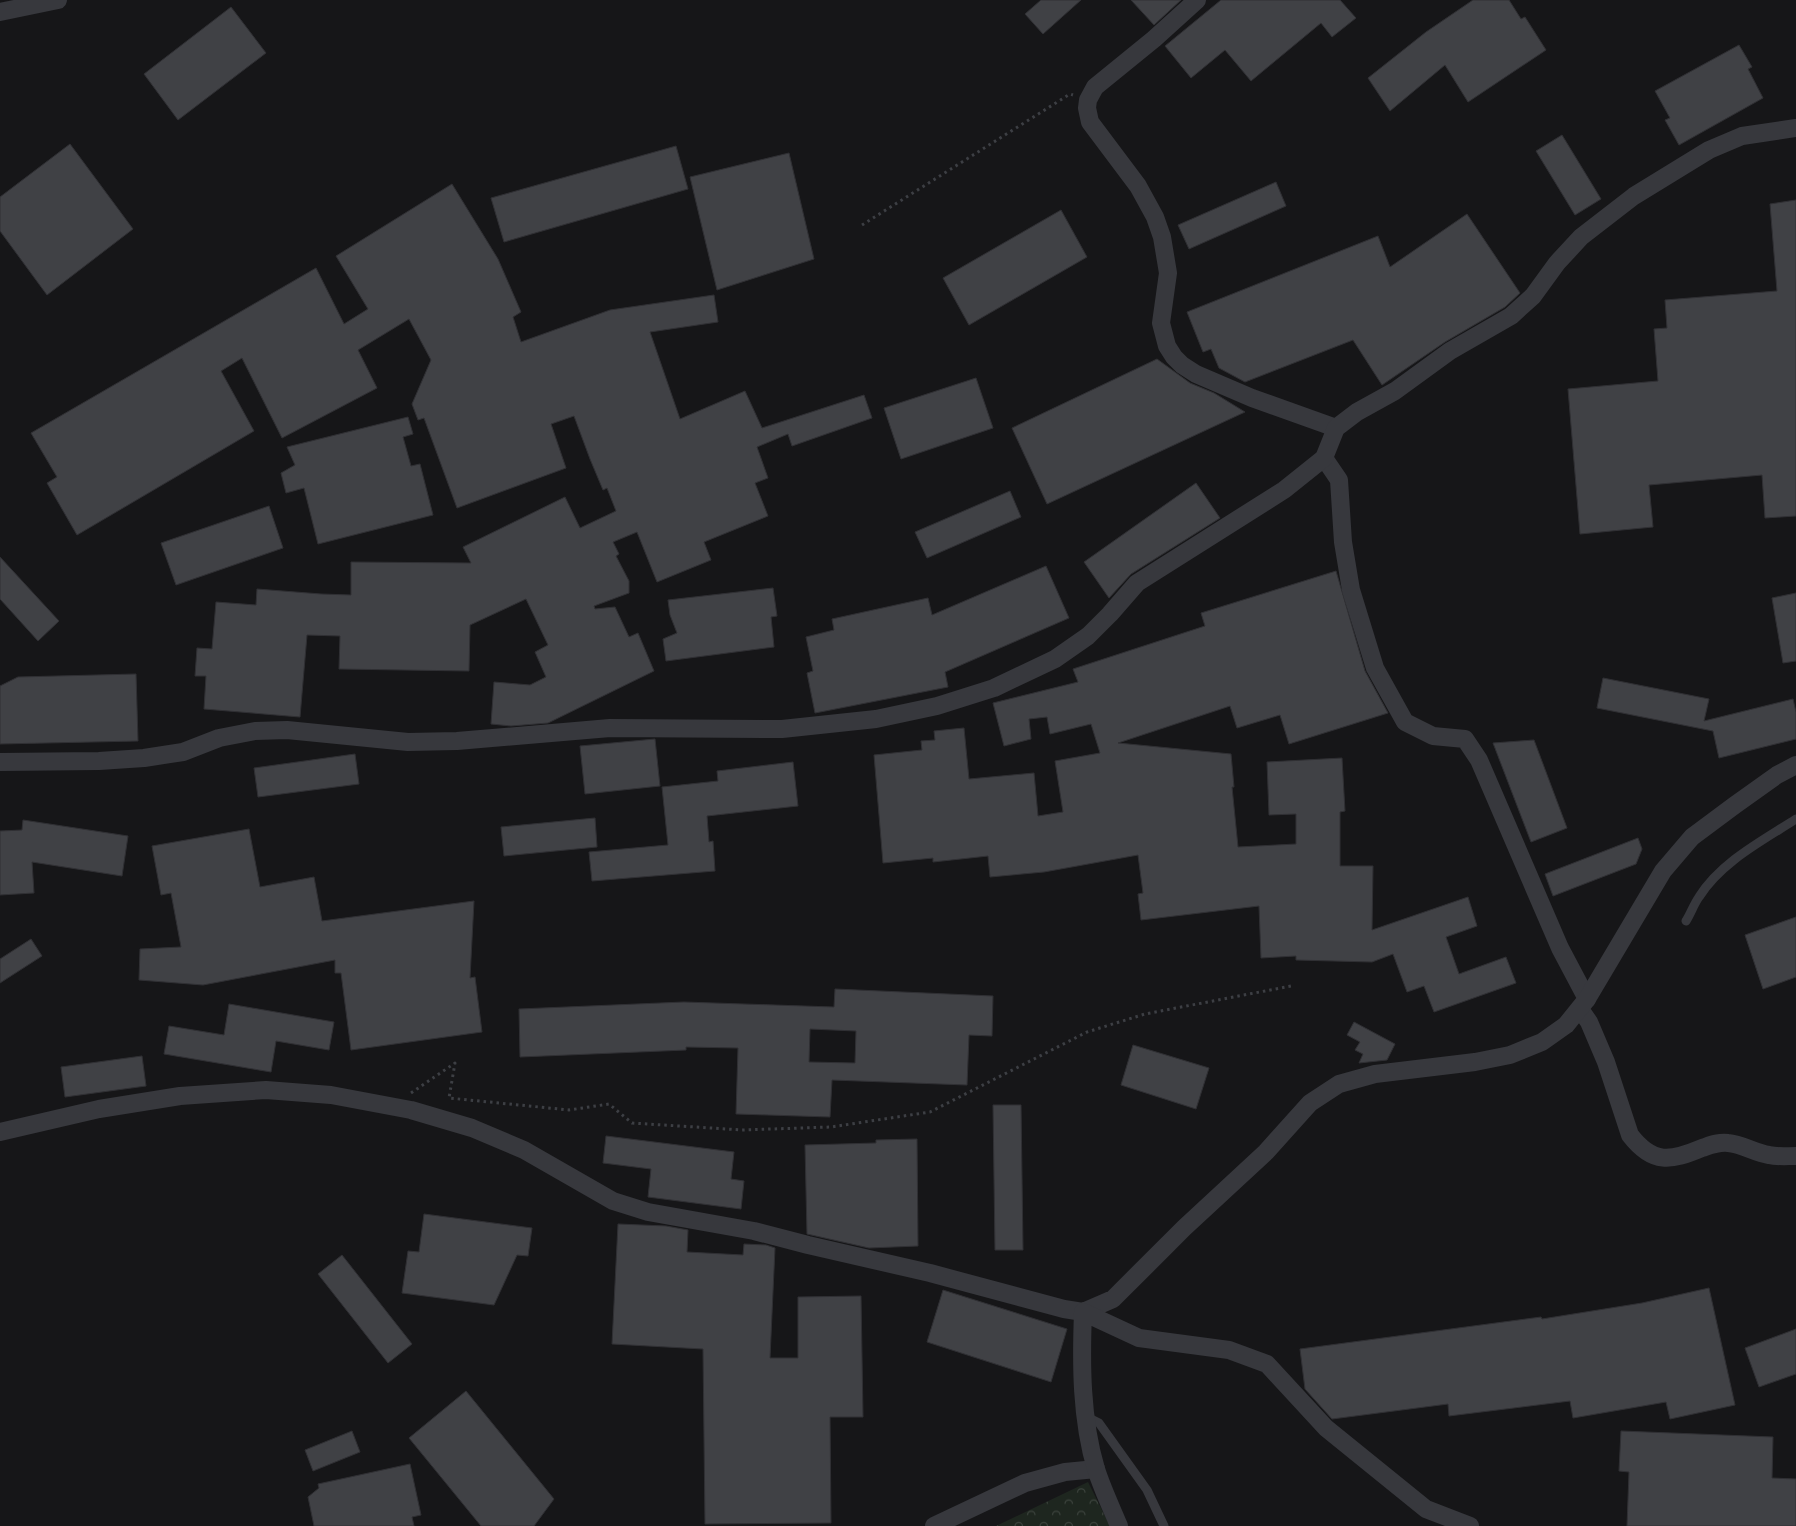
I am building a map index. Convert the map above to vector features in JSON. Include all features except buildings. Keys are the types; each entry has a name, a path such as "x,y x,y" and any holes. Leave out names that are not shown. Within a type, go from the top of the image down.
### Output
{"street":[{"path":"0,12 58,0"},
{"path":"1197,0 1096,87 1088,100 1087,108 1090,122 1147,200 1162,237 1168,274 1160,323 1162,335 1174,357 1196,374 1244,395 1336,428"},
{"path":"0,762 99,761 144,758 183,752 219,738 256,731 287,730 408,742 457,741 610,728 782,729 876,719 937,706 994,688 1055,659 1088,636 1137,583 1284,490 1324,458 1336,428 1357,412 1395,391 1450,351 1511,316 1533,296 1557,263 1581,237 1634,196 1708,150 1742,136 1796,128"},
{"path":"1324,458 1339,480 1343,542 1351,590 1375,668 1405,722 1433,736 1465,739 1479,760 1584,1004 1589,1022 1606,1062 1630,1135 1647,1152 1667,1158 1678,1158 1714,1143 1722,1142 1770,1156 1796,1156"},
{"path":"1083,1312 1113,1299 1184,1228 1266,1152 1310,1103 1339,1084 1375,1074 1475,1062 1510,1054 1542,1042 1566,1025 1584,1004 1663,871 1692,837 1735,804 1777,775 1796,765"},
{"path":"0,1132 99,1109 180,1096 266,1090 331,1095 392,1106 472,1128 524,1150 613,1201 648,1212 754,1231 930,1273 1064,1309 1083,1312 1139,1338 1229,1350 1267,1364 1326,1428 1426,1509 1470,1526"},
{"path":"1083,1312 1081,1368 1086,1418 1096,1469 1119,1526"},
{"path":"934,1526 1025,1483 1065,1472 1096,1469"}],"lane":[{"path":"1686,921 1699,897 1724,869 1740,855 1796,820"},
{"path":"1086,1418 1100,1423 1147,1490 1164,1526"}],"path":[{"path":"862,225 1070,94 1088,100"},
{"path":"392,1106 455,1063 449,1098 569,1110 609,1104 632,1123 742,1130 831,1127 930,1112 1087,1032 1145,1014 1291,986"}],"green space":[{"path":"1088,1482 1110,1526 996,1526"}]}
